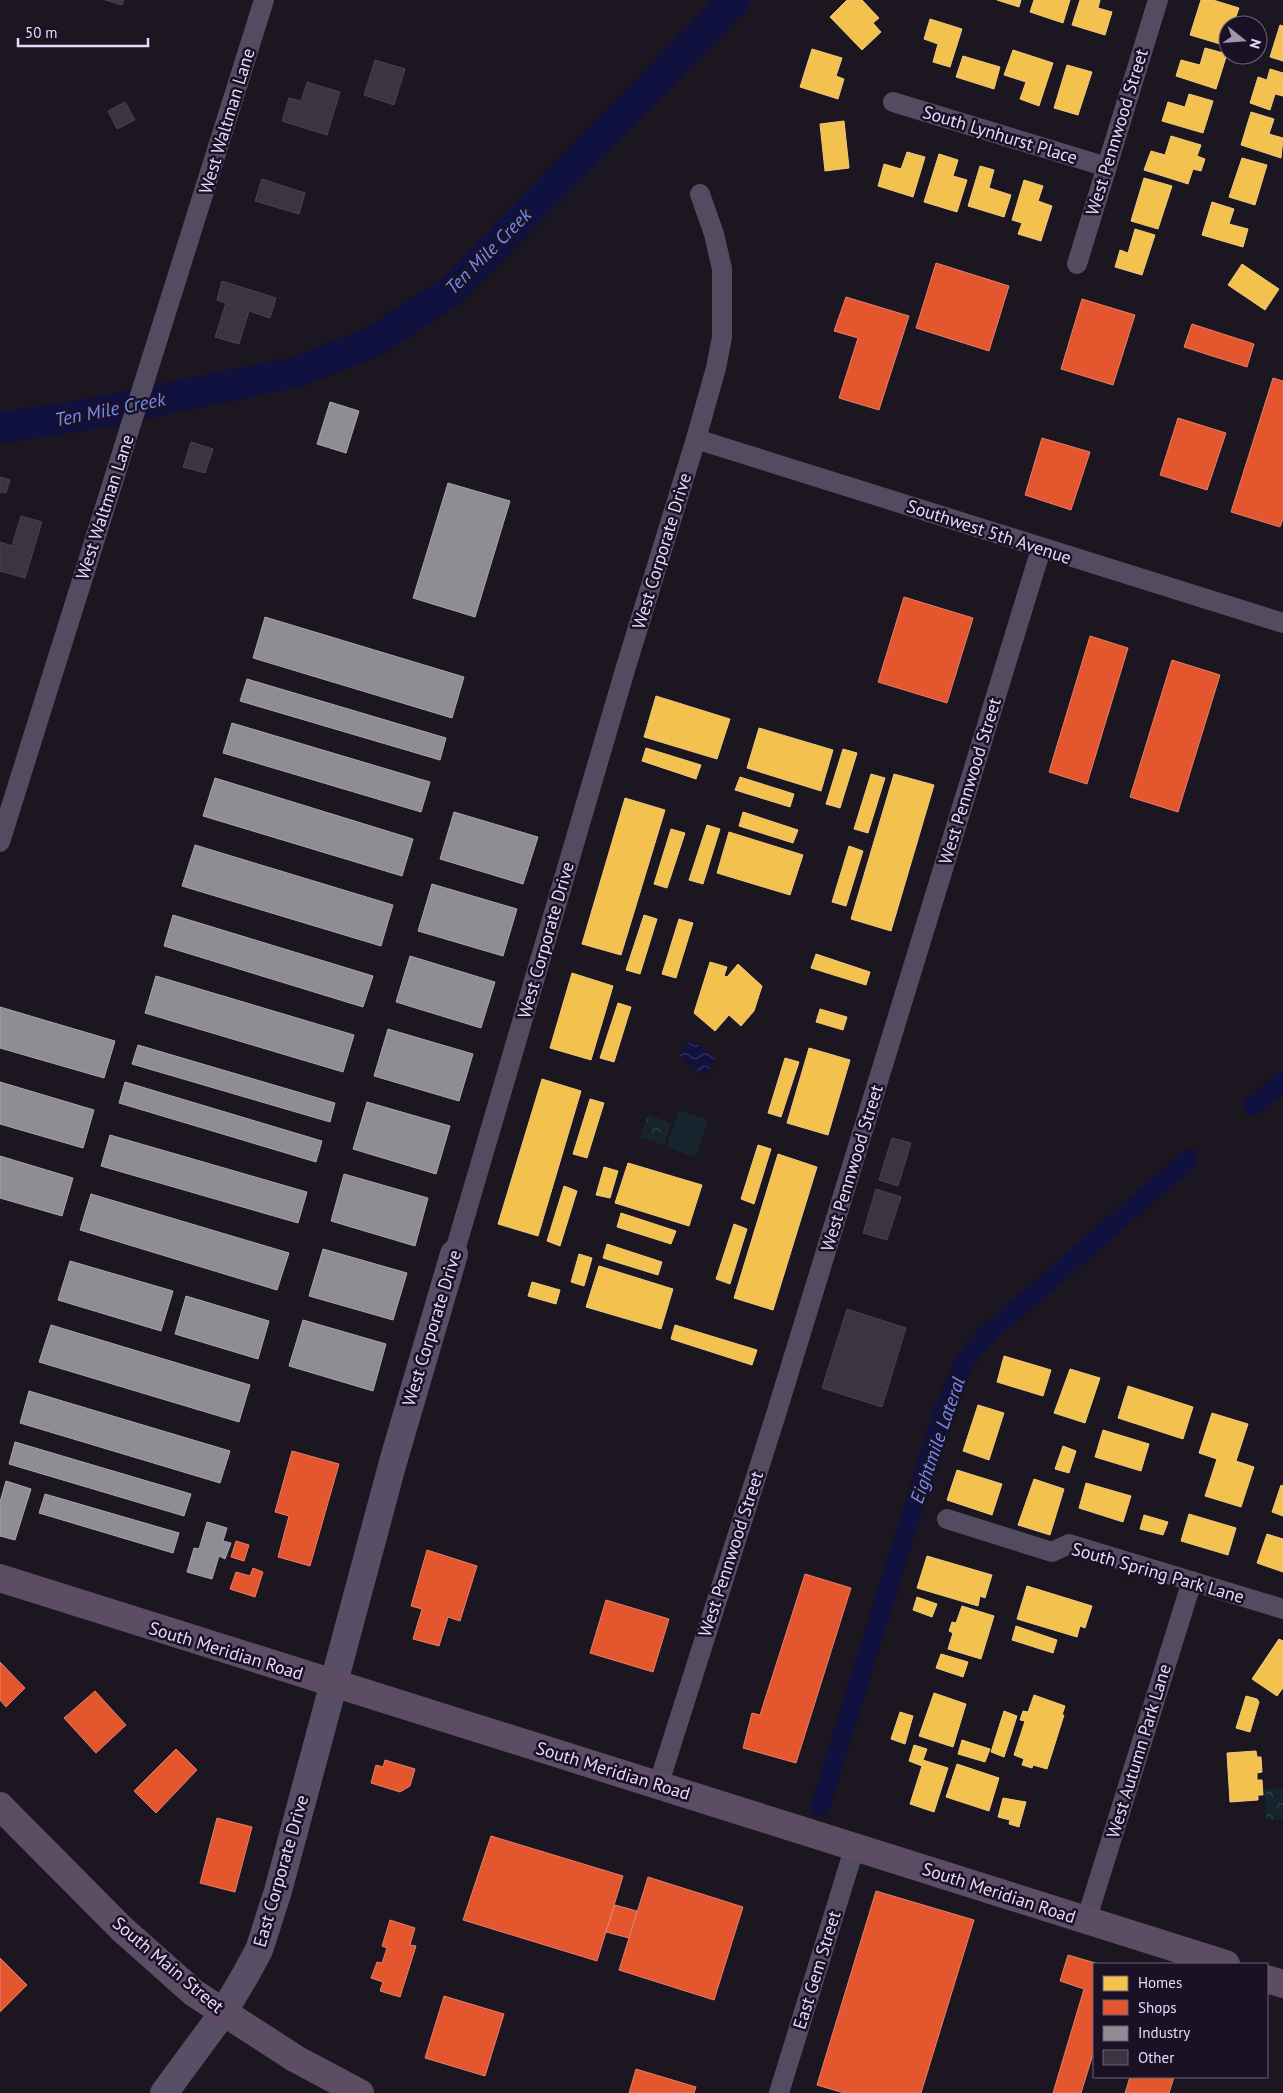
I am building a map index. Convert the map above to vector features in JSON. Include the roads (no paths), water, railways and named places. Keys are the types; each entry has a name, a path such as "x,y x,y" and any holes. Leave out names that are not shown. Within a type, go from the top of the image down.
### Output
{"main road":[{"name":"South Meridian Road","path":"0,1578 1223,1963"},
{"name":"South Main Street","path":"0,1806 122,1929 194,1993 296,2059 360,2093"},
{"path":"1268,1978 1283,1984"}],"street":[{"name":"West Waltman Lane","path":"0,842 264,0"},
{"name":"West Pennwood Street","path":"1077,264 1158,0"},
{"name":"South Lynhurst Place","path":"893,102 1107,167"},
{"name":"West Corporate Drive","path":"334,1683 393,1462 625,670 716,368 722,337 722,269 714,234 700,194"},
{"name":"Southwest 5th Avenue","path":"696,439 1041,549 1283,623"},
{"name":"West Pennwood Street","path":"658,1786 777,1411 1041,549"},
{"name":"South Spring Park Lane","path":"947,1519 1052,1552 1069,1544 1283,1609"},
{"name":"West Autumn Park Lane","path":"1086,1921 1192,1581"},
{"name":"East Corporate Drive","path":"164,2093 224,2013 259,1950 278,1891 334,1683"},
{"name":"East Gem Street","path":"779,2093 855,1846"}],"water":[{"path":"691,1040 717,1060 704,1076 679,1055"}],"waterway":[{"name":"Ten Mile Creek","path":"0,428 91,414 300,371 376,340 452,290 735,0"},
{"name":"Eightmile Lateral","path":"1253,1106 1283,1081"},
{"name":"Eightmile Lateral","path":"820,1807 944,1409 965,1360 988,1334 1189,1159"}]}
